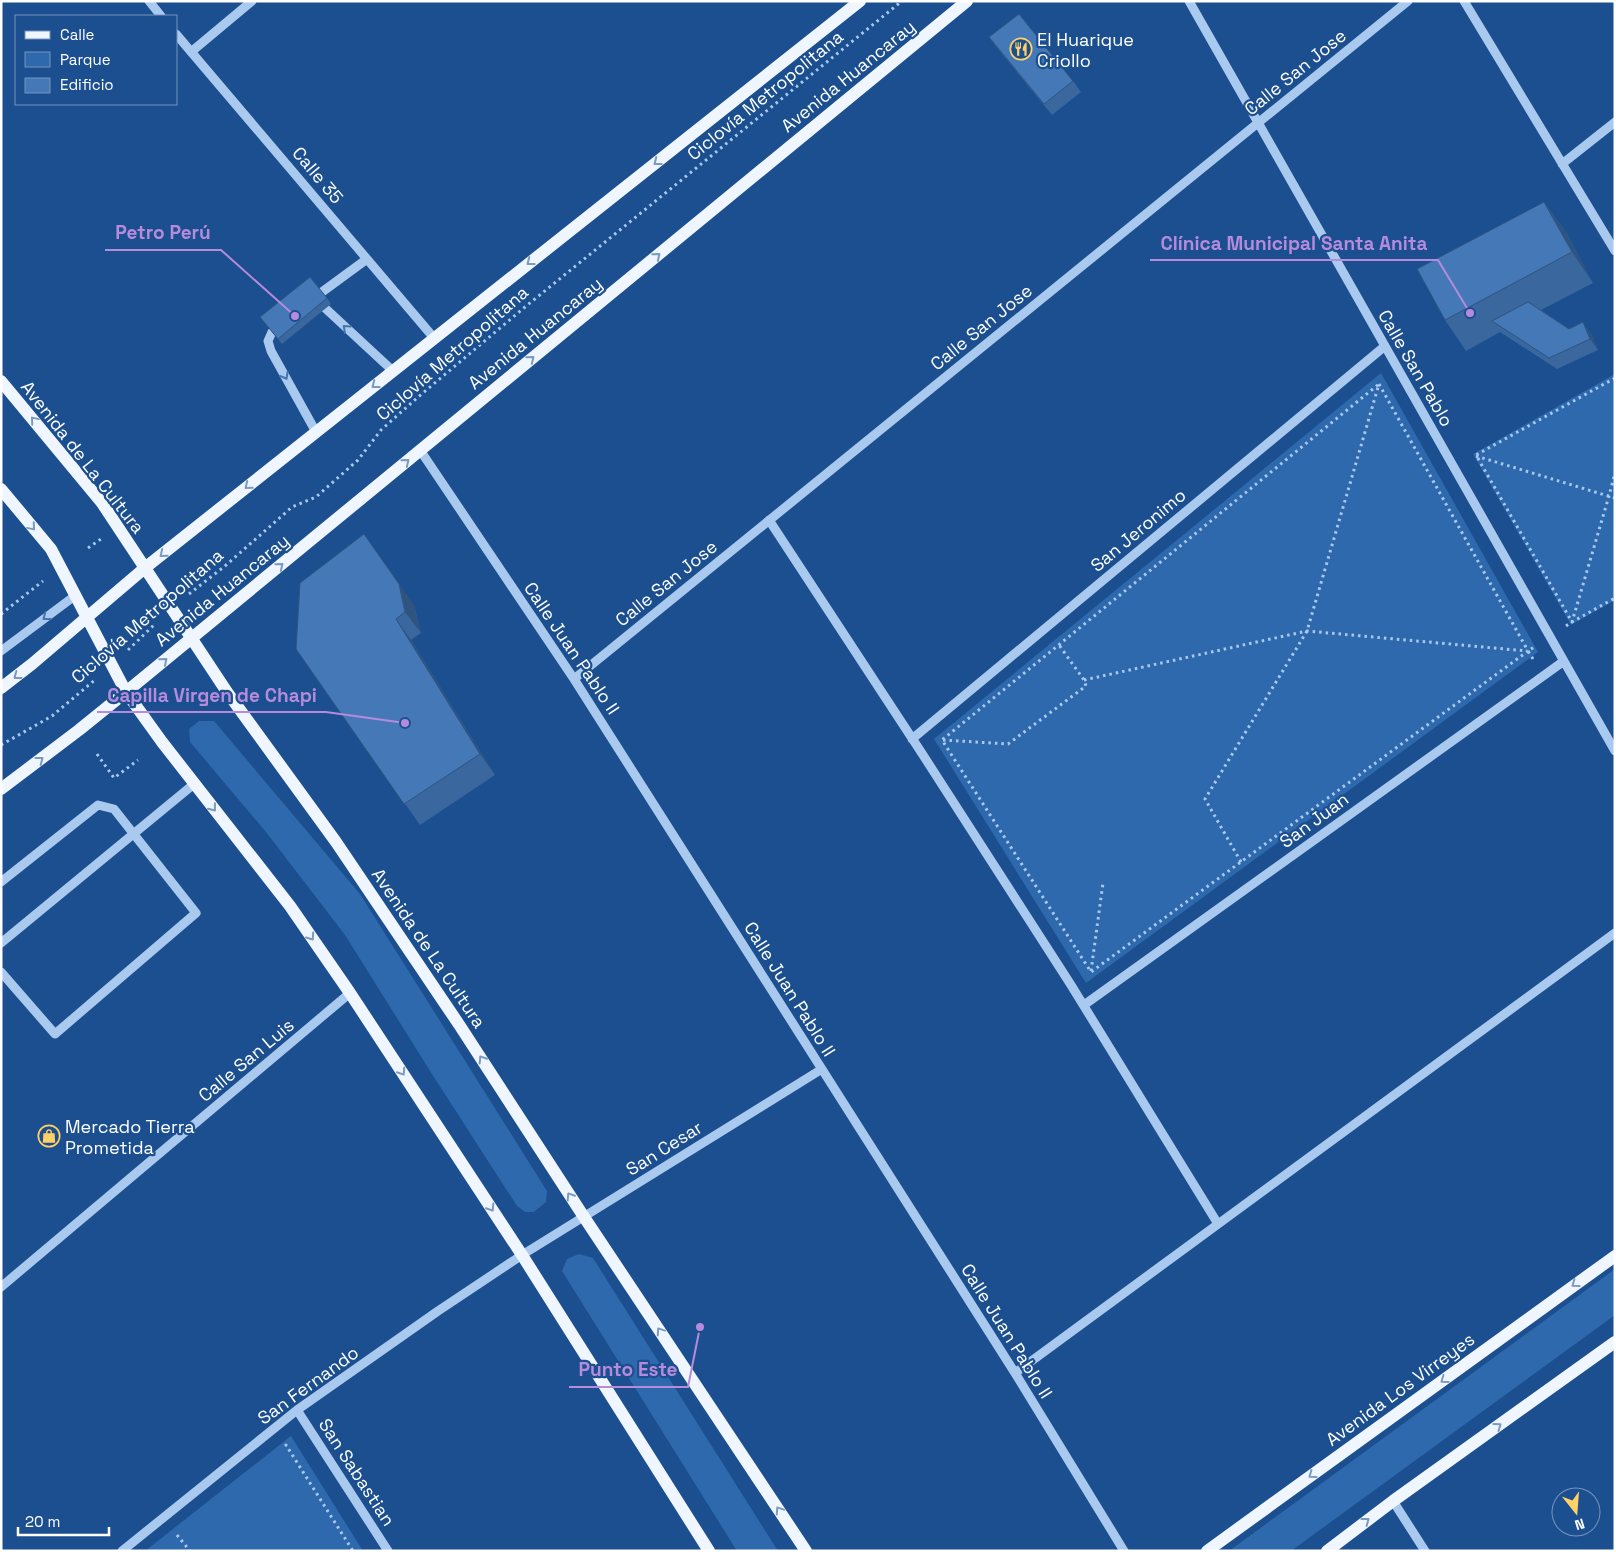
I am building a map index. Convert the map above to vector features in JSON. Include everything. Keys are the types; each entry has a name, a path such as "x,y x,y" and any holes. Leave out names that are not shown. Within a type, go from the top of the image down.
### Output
{"main road":[{"path":"1,688 146,567 860,1"},
{"name":"Avenida Huancaray","path":"1,789 80,730 966,1"},
{"name":"Avenida de La Cultura","path":"1,381 102,503 227,692 336,842 455,1018 584,1217 806,1551"},
{"path":"1,489 51,549 126,692 194,784 290,906 350,993 522,1255 709,1551"},
{"name":"Avenida Los Virreyes","path":"1206,1551 1615,1256"},
{"path":"1327,1551 1393,1501 1615,1342"}],"street":[{"path":"149,1 160,15"},
{"path":"191,52 252,1"},
{"name":"Calle San Pablo","path":"1189,1 1615,751"},
{"name":"Calle San Jose","path":"574,679 1408,1"},
{"path":"1464,1 1615,251"},
{"name":"Calle 35","path":"178,36 434,338"},
{"path":"1562,164 1615,122"},
{"path":"322,292 367,259"},
{"path":"325,308 393,371"},
{"path":"272,332 268,341 271,351 316,432"},
{"name":"San Jeronimo","path":"912,739 1385,346"},
{"name":"Calle Juan Pablo II","path":"420,450 574,679 822,1069 1124,1551"},
{"path":"769,520 1084,1005 1218,1224"},
{"path":"1,651 76,595"},
{"name":"San Juan","path":"1084,1005 1564,661"},
{"path":"1,943 194,784"},
{"path":"1,882 98,805 114,809 196,913 55,1034 1,972"},
{"path":"1014,1374 1615,933"},
{"name":"Calle San Luis","path":"1,1288 350,993"},
{"name":"San Cesar","path":"522,1255 822,1069"},
{"name":"San Fernando","path":"122,1551 297,1410 438,1311 522,1255"},
{"name":"San Sabastian","path":"297,1410 388,1551"},
{"path":"1393,1501 1425,1551"}],"path":[{"name":"Ciclovía Metropolitana","path":"1,746 52,716 112,666 172,608 225,566 292,507 316,497 358,460 381,430 416,398 525,307 902,1"},
{"path":"1454,468 1615,378"},
{"path":"1241,862 1205,799 1307,631 1380,384"},
{"path":"942,740 1380,384"},
{"path":"1380,384 1528,651"},
{"path":"1476,456 1615,498"},
{"path":"1476,456 1572,622"},
{"path":"1572,622 1610,496 1615,473"},
{"path":"1,614 44,580"},
{"path":"1550,636 1615,598"},
{"path":"1084,680 1307,631 1528,651"},
{"path":"942,740 1008,744 1086,686 1084,680 1059,645"},
{"path":"1090,972 1528,651"},
{"path":"942,740 1090,972"},
{"path":"97,754 114,778 138,760"},
{"path":"1090,972 1103,883"},
{"path":"279,1451 286,1445 352,1551"},
{"path":"171,1540 185,1529"},
{"path":"177,1535 190,1551"}],"green space":[{"path":"1381,373 1538,652 1086,983 934,739"},
{"path":"1615,374 1615,600 1571,625 1473,454"},
{"path":"199,721 214,721 360,894 547,1191 546,1202 534,1212 525,1212 517,1206 345,935 266,832 190,742 189,729"},
{"path":"579,1254 593,1258 778,1551 737,1551 562,1271 567,1259"},
{"path":"1615,1269 1615,1315 1291,1551 1229,1551"},
{"path":"291,1436 363,1551 145,1551"}],"building":[{"path":"1019,14 1073,81 1044,104 989,37"},
{"path":"1544,202 1572,252 1445,320 1417,269"},
{"path":"310,277 327,298 278,339 260,317"},
{"path":"1528,302 1569,329 1583,322 1590,339 1549,358 1492,321"},
{"path":"364,534 399,584 405,612 396,619 480,754 404,804 296,649 300,583"}],"place":[{"name":"El Huarique Criollo","path":"1021,49"},
{"name":"Clínica Municipal Santa Anita","path":"1470,313"},
{"name":"Petro Perú","path":"295,316"},
{"name":"Capilla Virgen de Chapi","path":"405,723"},
{"name":"Mercado Tierra Prometida","path":"49,1136"},
{"name":"Punto Este","path":"700,1327"}]}
